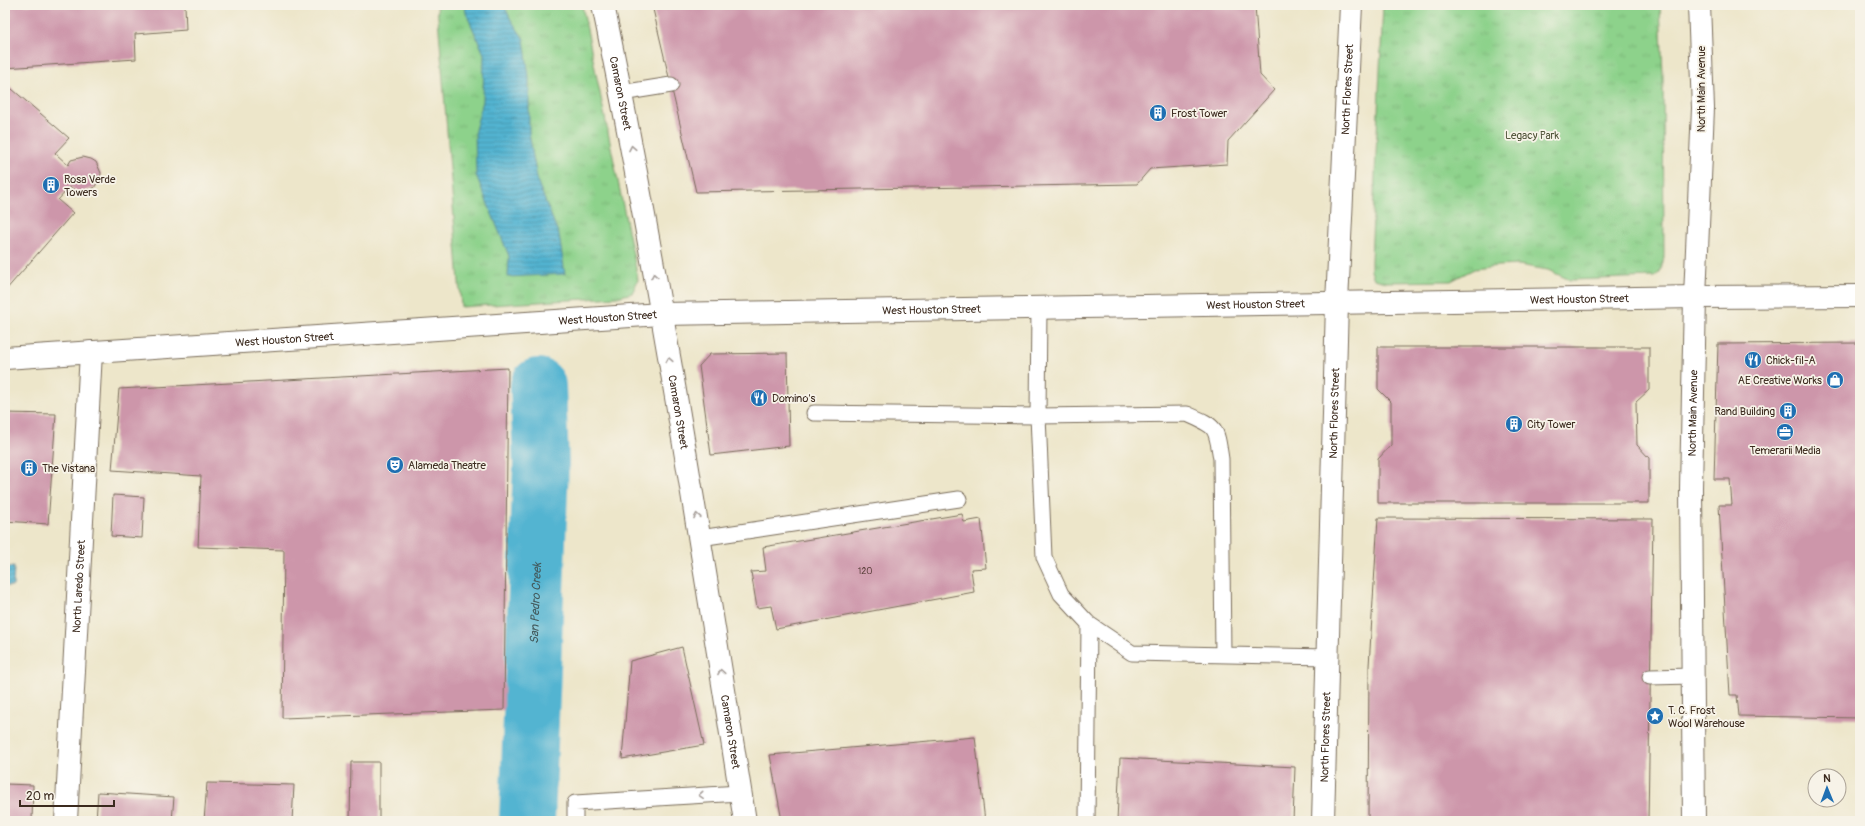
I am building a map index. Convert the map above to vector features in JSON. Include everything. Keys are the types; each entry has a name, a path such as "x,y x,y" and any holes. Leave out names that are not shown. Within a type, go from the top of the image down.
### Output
{"street":[{"name":"Camaron Street","path":"602,5 621,94 700,538 745,821"},
{"name":"North Flores Street","path":"1323,821 1337,302 1351,5"},
{"name":"North Main Avenue","path":"1694,821 1691,488 1695,297 1702,108 1699,5"},
{"name":"West Houston Street","path":"5,358 660,314 1337,302 1860,296"},
{"name":"North Laredo Street","path":"66,821 91,352"}],"lane":[{"path":"621,94 671,85"},
{"path":"1039,307 1038,416 1044,557 1061,594 1090,624 1132,653 1328,657"},
{"path":"814,413 1038,416 1187,414 1208,423 1217,433 1221,459 1223,655"},
{"path":"700,538 959,499"},
{"path":"1086,821 1090,624"},
{"path":"1650,677 1693,676"},
{"path":"574,821 575,803 740,793"}],"green space":[{"path":"437,5 582,5 638,280 632,293 617,297 461,307"},
{"name":"Legacy Park","path":"1383,5 1660,5 1663,75 1664,258 1660,272 1654,277 1570,280 1548,270 1519,265 1474,269 1451,281 1387,282 1374,279 1371,271 1371,260"}],"water":[{"path":"465,5 504,5 511,20 524,39 529,77 529,132 532,151 538,183 559,235 565,274 508,277 509,256 476,175 475,130 483,101 484,54 466,13"},
{"path":"5,567 14,567 13,586 5,586"}],"building":[{"path":"5,5 185,5 186,30 135,34 136,59 5,68"},
{"path":"652,5 1255,5 1260,75 1274,90 1228,141 1227,164 1150,169 1137,184 696,192"},
{"name":"Rosa Verde Towers","path":"5,83 69,138 55,153 68,165 71,160 83,157 91,159 96,162 101,173 100,179 94,188 83,192 76,191 70,187 58,200 73,213 5,291"},
{"path":"1860,343 1860,718 1739,716 1737,695 1730,695 1719,505 1732,505 1730,479 1714,479 1718,344"},
{"name":"City Tower","path":"1378,347 1649,347 1649,390 1636,402 1637,445 1649,458 1649,503 1378,503 1378,459 1391,445 1391,402 1378,389"},
{"path":"787,353 789,446 711,455 699,366 710,354"},
{"name":"Alameda Theatre","path":"508,368 504,710 282,718 284,550 198,547 201,476 112,470 119,389"},
{"name":"The Vistana","path":"5,413 56,414 48,524 5,521"},
{"path":"113,495 144,497 142,538 111,536"},
{"path":"962,514 964,522 981,519 986,568 971,569 974,592 776,629 771,606 757,608 751,572 766,571 763,547"},
{"path":"1378,518 1653,519 1648,821 1368,821 1369,666"},
{"path":"682,647 704,745 622,759 630,661"},
{"path":"975,737 985,821 782,821 770,755"},
{"path":"1120,758 1295,767 1293,821 1117,821"},
{"path":"351,762 379,762 379,821 350,821"},
{"path":"207,783 294,785 292,821 204,821"},
{"path":"5,784 33,785 32,821 5,821"},
{"path":"98,792 174,797 172,821 96,821"}],"waterway":[{"name":"San Pedro Creek","path":"527,821 541,464 538,386"}],"place":[{"name":"Frost Tower","path":"1158,113"},
{"name":"Rosa Verde Towers","path":"51,185"},
{"name":"Chick-fil-A","path":"1753,360"},
{"name":"AE Creative Works","path":"1835,380"},
{"name":"Domino's","path":"759,398"},
{"name":"Rand Building","path":"1788,411"},
{"name":"City Tower","path":"1514,424"},
{"name":"Temerarii Media","path":"1785,432"},
{"name":"Alameda Theatre","path":"395,465"},
{"name":"The Vistana","path":"29,468"},
{"name":"T. C. Frost Wool Warehouse","path":"1655,716"}]}
